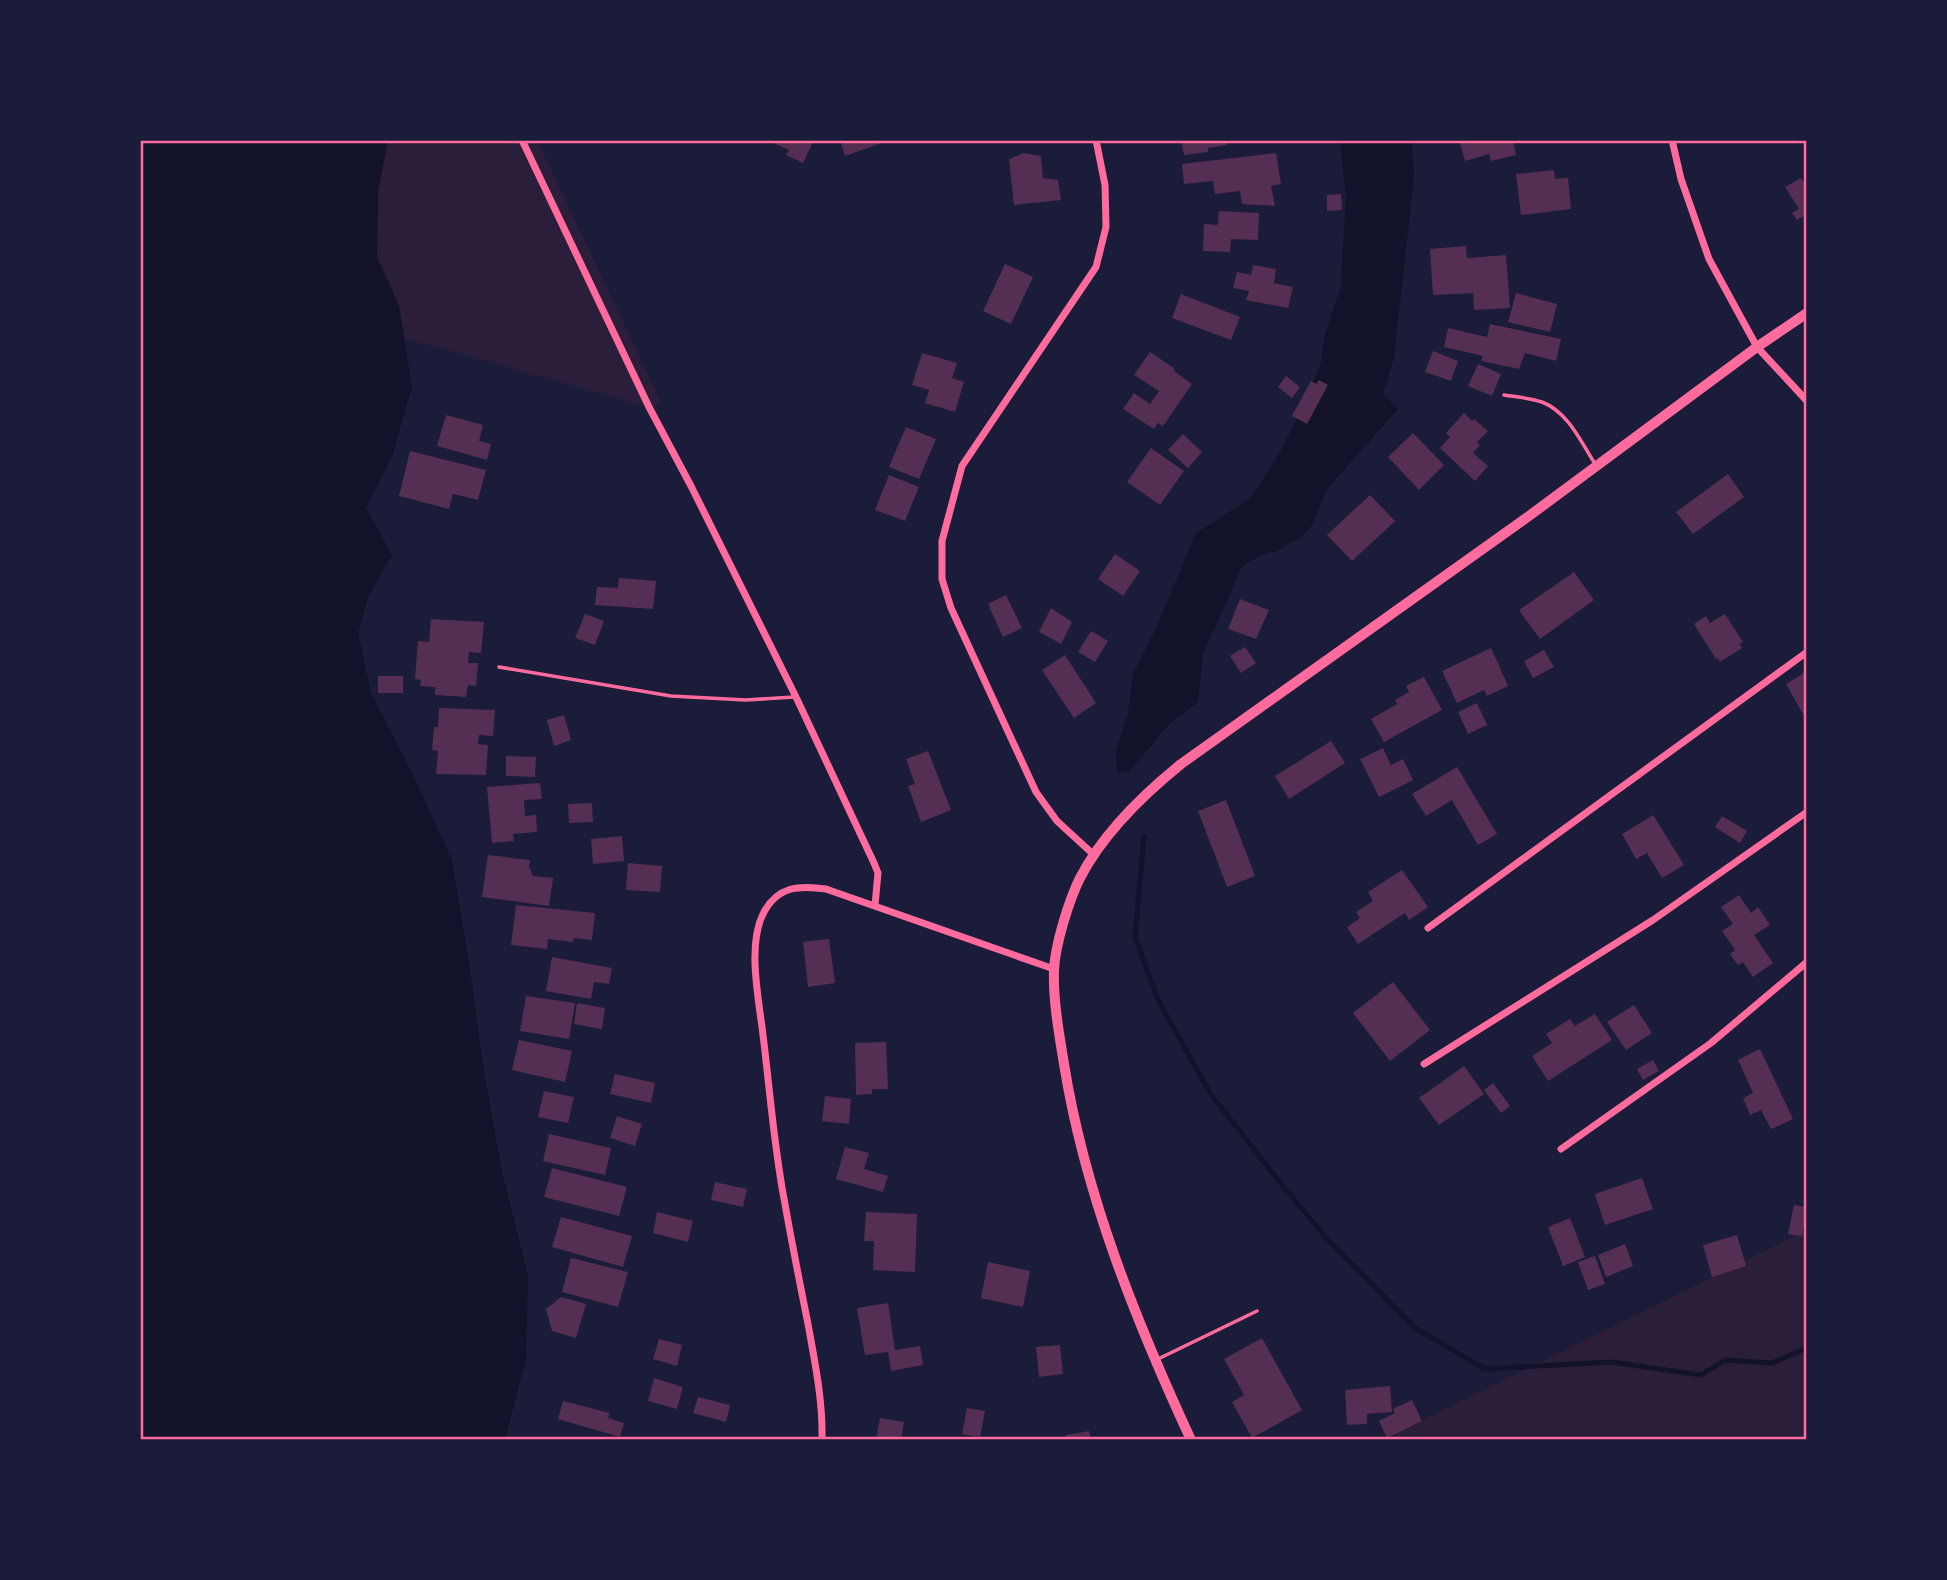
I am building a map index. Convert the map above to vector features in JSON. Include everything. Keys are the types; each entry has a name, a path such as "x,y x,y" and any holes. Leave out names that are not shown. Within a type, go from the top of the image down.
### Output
{"street":[{"path":"522,140 649,407 796,697 878,873 875,905"},
{"path":"1094,855 1057,821 1036,792 951,608 942,579 942,541 962,467 1096,267 1106,227 1105,185 1097,140"},
{"path":"1672,140 1681,179 1709,259 1756,348 1807,401"},
{"path":"1191,1440 1100,1215 1070,1104 1057,1023 1054,969 1058,945 1079,879 1099,845 1136,805 1181,764 1518,524 1807,313"},
{"path":"1428,928 1807,652"},
{"path":"1424,1064 1653,920 1807,812"},
{"path":"822,1440 820,1389 782,1187 756,975 756,938 763,914 773,899 783,891 808,886 826,889 1054,969"},
{"path":"1561,1149 1711,1043 1807,962"}],"lane":[{"path":"1504,395 1541,401 1558,411 1597,466"},
{"path":"499,667 671,696 746,700 796,697"},
{"path":"1156,1359 1257,1311"}],"shaded area":[{"path":"140,140 388,140 378,191 377,257 399,306 412,386 392,457 366,508 392,555 369,595 358,633 371,693 452,860 502,1171 528,1276 526,1359 505,1440 140,1440"},
{"path":"388,140 537,140 662,404 649,407 404,338 399,306 377,257 378,191"},
{"path":"1340,140 1412,140 1414,175 1394,358 1383,394 1398,409 1327,489 1312,525 1302,537 1248,562 1240,570 1203,653 1198,702 1169,724 1129,772 1117,773 1116,751 1128,713 1133,674 1156,628 1196,533 1251,498 1279,454 1321,363 1324,338 1341,286 1346,196"},
{"path":"1807,1230 1807,1440 1383,1440"}],"building":[{"path":"767,140 814,140 803,163 786,155 789,150"},
{"path":"840,140 890,140 845,156"},
{"path":"1181,140 1226,140 1227,145 1208,148 1208,152 1184,155"},
{"path":"1459,140 1513,140 1516,155 1491,161 1489,154 1465,161"},
{"path":"1024,153 1041,156 1043,178 1058,180 1061,200 1014,205 1009,159"},
{"path":"1276,153 1281,184 1271,186 1275,206 1242,204 1240,191 1215,194 1213,181 1184,184 1182,164"},
{"path":"1554,170 1555,179 1568,178 1571,209 1521,215 1516,174"},
{"path":"1801,178 1807,188 1807,214 1797,220 1792,213 1799,209 1785,187"},
{"path":"1341,194 1342,210 1327,211 1327,195"},
{"path":"1219,211 1259,213 1258,240 1231,239 1230,252 1203,251 1204,224 1218,225"},
{"path":"1466,246 1467,258 1506,255 1510,308 1474,310 1473,293 1433,295 1430,249"},
{"path":"1005,264 1033,277 1011,324 983,311"},
{"path":"1253,265 1276,269 1274,283 1293,287 1288,308 1246,300 1249,291 1233,288 1237,272 1251,275"},
{"path":"1516,293 1557,304 1550,332 1508,322"},
{"path":"1181,294 1240,317 1231,340 1172,318"},
{"path":"1490,324 1561,339 1556,361 1525,353 1519,369 1481,361 1483,356 1444,347 1448,328 1487,337"},
{"path":"1433,351 1458,361 1451,381 1425,372"},
{"path":"1150,352 1192,384 1163,426 1158,423 1154,429 1123,409 1134,393 1150,404 1159,391 1134,375"},
{"path":"922,353 957,363 952,378 964,382 955,412 925,403 929,390 912,385"},
{"path":"1478,364 1501,374 1492,396 1468,386"},
{"path":"1286,376 1300,387 1292,398 1278,387"},
{"path":"1319,380 1328,385 1307,424 1292,416 1311,381 1316,384"},
{"path":"1464,413 1488,431 1477,442 1480,445 1473,453 1488,466 1475,481 1440,448 1450,437 1446,433"},
{"path":"446,415 483,425 479,441 491,444 487,460 437,446"},
{"path":"906,427 936,439 919,479 889,467"},
{"path":"1413,433 1444,465 1419,490 1388,457"},
{"path":"1183,434 1202,452 1188,468 1168,450"},
{"path":"1151,448 1184,471 1160,505 1127,482"},
{"path":"410,451 486,470 478,500 453,494 449,509 399,496"},
{"path":"1728,474 1744,497 1693,534 1676,512"},
{"path":"889,475 919,487 905,521 875,510"},
{"path":"1370,495 1395,521 1352,561 1327,535"},
{"path":"1115,554 1140,571 1123,596 1098,579"},
{"path":"1574,572 1594,600 1540,639 1519,610"},
{"path":"619,578 656,581 653,609 595,605 597,587 618,588"},
{"path":"1006,595 1022,628 1003,637 988,604"},
{"path":"1240,599 1269,610 1256,639 1228,629"},
{"path":"1051,608 1072,622 1061,644 1039,632"},
{"path":"585,614 604,621 595,645 575,638"},
{"path":"1725,614 1743,642 1739,644 1742,648 1720,662 1694,624 1706,616 1710,623"},
{"path":"431,619 484,622 481,653 469,652 468,663 478,663 476,686 468,685 466,697 435,695 435,687 420,686 421,680 415,679 418,641 429,642"},
{"path":"1091,631 1108,641 1095,662 1078,652"},
{"path":"1245,647 1256,663 1241,673 1230,656"},
{"path":"1491,648 1508,686 1487,696 1484,690 1457,703 1442,671"},
{"path":"1544,650 1554,667 1533,678 1524,661"},
{"path":"1065,655 1096,703 1074,718 1042,670"},
{"path":"1804,673 1807,678 1807,721 1786,684"},
{"path":"378,676 403,676 403,693 378,693"},
{"path":"1424,677 1442,710 1384,742 1371,719 1397,704 1395,700 1409,692 1406,686"},
{"path":"1477,703 1487,725 1468,734 1458,712"},
{"path":"439,708 495,710 493,736 479,735 478,744 488,745 486,775 436,774 438,751 432,750 434,727 438,727"},
{"path":"564,715 571,740 554,746 547,720"},
{"path":"1331,741 1345,763 1289,799 1275,776"},
{"path":"1383,748 1391,765 1403,759 1413,780 1379,797 1360,759"},
{"path":"928,751 951,810 921,822 908,786 915,784 906,759"},
{"path":"506,756 536,757 535,777 506,776"},
{"path":"1457,767 1497,834 1478,845 1452,800 1426,816 1412,794"},
{"path":"540,783 542,799 524,800 525,816 536,815 537,832 513,834 514,841 492,843 487,787"},
{"path":"1226,800 1255,876 1227,887 1198,811"},
{"path":"592,803 593,822 569,823 568,804"},
{"path":"1653,815 1684,865 1662,878 1647,853 1636,859 1622,834"},
{"path":"1722,816 1747,831 1740,843 1715,827"},
{"path":"622,836 624,861 593,864 591,839"},
{"path":"488,855 530,860 529,867 533,876 553,878 549,906 482,897"},
{"path":"628,863 662,866 660,892 626,890"},
{"path":"1402,870 1428,907 1409,920 1405,913 1358,944 1347,927 1360,918 1356,912 1373,901 1368,892"},
{"path":"1739,895 1751,913 1758,907 1770,925 1754,935 1773,963 1753,977 1743,962 1738,965 1730,954 1735,950 1722,931 1733,924 1721,907"},
{"path":"516,905 595,913 592,940 574,938 573,942 548,939 547,949 511,945"},
{"path":"829,939 835,983 808,987 803,942"},
{"path":"552,957 612,968 609,984 594,982 591,999 546,991"},
{"path":"1393,982 1430,1030 1390,1061 1353,1013"},
{"path":"526,996 575,1003 569,1039 520,1031"},
{"path":"577,1003 605,1008 602,1029 574,1024"},
{"path":"1634,1005 1652,1033 1626,1050 1607,1022"},
{"path":"1595,1014 1612,1040 1548,1081 1532,1056 1552,1043 1546,1034 1570,1019 1575,1026"},
{"path":"519,1040 572,1051 565,1082 512,1070"},
{"path":"886,1042 888,1089 872,1089 872,1094 856,1095 855,1043"},
{"path":"1760,1049 1793,1119 1771,1129 1761,1110 1750,1115 1743,1098 1753,1093 1738,1060"},
{"path":"1653,1060 1659,1071 1643,1080 1637,1069"},
{"path":"1464,1066 1484,1094 1439,1125 1419,1098"},
{"path":"615,1074 655,1083 651,1103 610,1094"},
{"path":"1493,1083 1510,1106 1501,1113 1484,1090"},
{"path":"544,1091 574,1097 568,1123 538,1117"},
{"path":"825,1096 851,1099 849,1124 822,1121"},
{"path":"617,1116 642,1124 635,1146 610,1138"},
{"path":"549,1134 611,1148 605,1175 543,1161"},
{"path":"845,1147 869,1153 864,1169 888,1176 883,1192 836,1179"},
{"path":"552,1168 627,1187 619,1216 544,1197"},
{"path":"1642,1178 1653,1209 1605,1225 1595,1194"},
{"path":"715,1182 747,1189 743,1207 711,1200"},
{"path":"1794,1205 1807,1207 1802,1236 1788,1234"},
{"path":"657,1212 693,1221 688,1242 653,1233"},
{"path":"866,1212 917,1214 915,1272 873,1270 874,1241 864,1241"},
{"path":"561,1217 632,1236 623,1267 552,1247"},
{"path":"1570,1218 1585,1257 1563,1266 1548,1227"},
{"path":"1737,1235 1746,1266 1712,1277 1703,1245"},
{"path":"1625,1244 1633,1266 1606,1277 1598,1255"},
{"path":"1595,1256 1605,1284 1588,1290 1578,1262"},
{"path":"571,1258 628,1272 618,1307 562,1292"},
{"path":"988,1262 1030,1271 1023,1307 981,1298"},
{"path":"561,1297 586,1304 576,1338 552,1331 546,1309"},
{"path":"888,1303 895,1350 920,1346 923,1365 891,1371 888,1352 865,1355 857,1308"},
{"path":"1262,1338 1302,1410 1252,1438 1232,1402 1244,1395 1224,1359"},
{"path":"659,1339 682,1345 677,1366 653,1359"},
{"path":"1060,1345 1063,1374 1039,1377 1036,1347"},
{"path":"654,1378 683,1387 677,1409 648,1401"},
{"path":"1390,1386 1392,1412 1367,1414 1367,1424 1347,1425 1345,1390"},
{"path":"698,1397 730,1405 726,1422 693,1413"},
{"path":"1412,1400 1422,1421 1387,1438 1379,1421 1395,1413 1393,1409"},
{"path":"563,1401 610,1413 608,1418 624,1423 620,1437 558,1419"},
{"path":"967,1408 985,1411 980,1437 962,1434"},
{"path":"880,1418 904,1422 901,1440 876,1440"},
{"path":"1089,1431 1091,1440 1067,1440 1066,1435"}],"waterway":[{"path":"1144,836 1135,937 1158,1000 1210,1093 1278,1180 1328,1240 1415,1328 1485,1369 1611,1362 1701,1375 1725,1360 1772,1363 1807,1348"}]}
